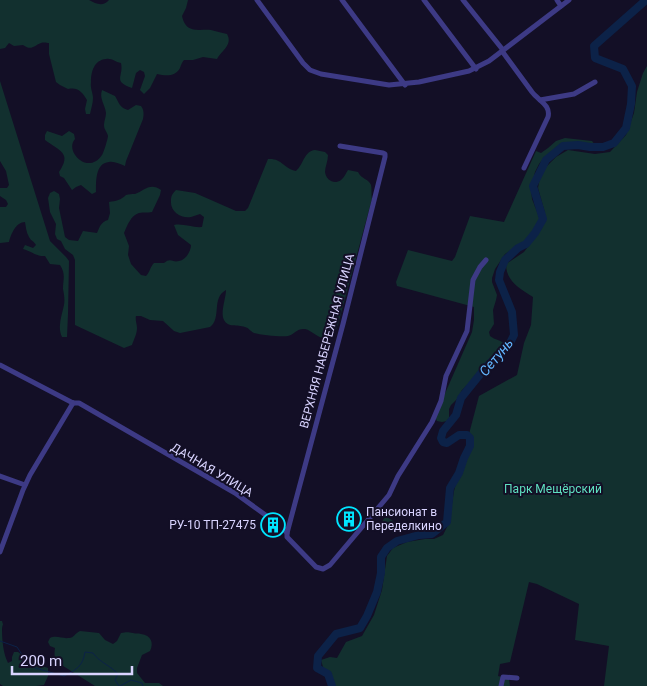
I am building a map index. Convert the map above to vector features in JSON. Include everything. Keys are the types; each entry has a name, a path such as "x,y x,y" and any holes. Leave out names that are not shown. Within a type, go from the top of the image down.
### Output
{"street":[{"path":"257,0 310,70 321,74 381,84 404,84 469,72 476,69 569,0"},
{"path":"342,0 404,84"},
{"path":"424,0 476,69"},
{"path":"463,0 532,92 547,106 549,114 524,168"},
{"path":"557,0 561,6"},
{"path":"540,100 574,94 596,82"},
{"name":"ВЕРХНЯЯ НАБЕРЕЖНАЯ УЛИЦА","path":"287,533 343,324 385,154 340,146"},
{"name":"ДАЧНАЯ УЛИЦА","path":"0,365 76,403 235,493 282,527 287,533 287,537 316,567 323,569 330,565 389,495 398,476 432,422 441,401 446,376 467,331 473,280 486,260"},
{"path":"0,552 25,485 76,403"},
{"path":"0,476 25,485"},
{"path":"501,686 503,677 517,678"}],"green space":[{"path":"0,0 89,0 102,4 109,0 188,0 182,16 186,26 193,29 211,30 227,34 229,41 217,59 203,57 184,60 176,73 167,75 157,74 150,88 144,94 140,90 145,76 144,72 140,70 136,73 132,88 121,81 121,63 110,59 102,60 96,64 92,74 93,102 90,114 86,114 87,100 81,92 77,89 68,89 56,82 49,54 49,43 41,43 31,48 23,45 14,46 9,43 5,48 0,49"},
{"name":"Парк Мещёрский","path":"647,66 647,686 604,686 609,646 575,640 579,604 529,582 510,662 500,664 498,676 509,679 510,686 332,686 330,674 323,667 321,660 330,657 337,658 346,642 362,636 374,615 382,590 387,556 393,548 407,542 434,539 443,535 449,523 454,491 479,396 517,375 524,343 531,325 533,297 511,280 506,264 524,252 542,228 545,213 538,188 540,177 546,167 556,157 568,150 595,154 610,152 626,135 634,113 637,92"},
{"path":"0,81 50,241 69,261 67,337 62,337 60,329 64,305 64,274 60,265 50,264 45,256 39,256 23,249 25,245 33,248 36,245 28,235 25,222 17,226 9,242 0,243 0,207 6,207 8,204 0,196 0,188 7,188 9,185 6,171 0,161"},
{"path":"102,90 115,96 120,105 125,109 128,110 136,105 141,106 144,115 125,166 111,162 104,163 97,174 96,192 92,194 81,185 72,190 64,178 60,176 59,172 63,166 64,156 45,140 45,135 47,131 62,136 69,131 74,134 75,139 72,144 75,155 84,162 96,161 103,153 108,136 104,127 106,113 102,99"},
{"path":"565,138 592,141 595,145 563,145 545,157 539,164 531,189 532,199 540,219 539,224 529,239 505,254 495,269 492,278 497,295 493,310 494,324 489,332 490,336 505,344 504,349 462,390 449,409 447,421 437,421 436,414 472,332 474,307 397,286 396,282 408,250 452,261 470,216 504,222 536,151 541,153 556,141"},
{"path":"315,150 325,152 328,155 325,172 331,181 341,180 348,170 358,172 369,181 371,187 372,199 338,323 332,336 323,338 305,329 298,330 288,336 266,335 254,333 242,326 230,325 223,317 226,290 219,298 214,323 210,327 180,333 174,331 163,321 136,316 137,328 132,345 124,348 75,325 75,260 55,234 56,224 50,212 48,198 50,193 54,191 59,194 59,208 65,237 69,240 78,241 83,231 97,233 102,223 108,220 110,213 109,202 150,187 161,190 152,212 136,214 124,233 129,246 128,255 131,264 141,275 146,276 154,263 182,260 189,252 191,245 178,235 174,225 202,227 204,217 200,214 191,217 180,216 172,208 171,199 176,190 195,193 236,211 245,211 248,208 268,159 276,160 296,171 306,155"},
{"path":"385,517 393,521 398,527 399,529 395,534 381,523"},
{"path":"0,621 3,624 3,646 8,663 12,661 14,652 18,652 29,661 48,668 48,676 44,685 3,686 0,684"},
{"path":"80,631 99,633 105,640 113,644 121,633 130,632 147,636 152,642 151,648 150,651 142,655 137,673 145,683 159,683 163,686 95,686 60,664 55,657 55,648 50,646 48,642 50,638 71,638"}],"waterway":[{"name":"Сетунь","path":"332,686 328,674 317,668 318,656 336,634 360,628 377,592 381,573 381,557 387,548 397,541 419,535 432,534 447,522 450,488 459,473 470,446 470,438 467,435 459,435 447,443 443,442 441,438 443,431 456,415 461,398 486,367 509,345 514,335 512,312 499,280 500,272 505,260 518,248 526,244 543,219 533,186 546,160 563,146 603,147 614,143 626,128 631,104 632,86 623,69 595,58 594,46 646,0"},
{"path":"0,641 17,647 25,659 35,668 64,676 78,667 83,661 85,652 93,653 118,674 115,680 119,686"},
{"path":"120,686 131,680 142,683 143,686"}],"place":[{"name":"Пансионат в Переделкино","path":"349,519"},
{"name":"РУ-10 ТП-27475","path":"273,525"}]}
